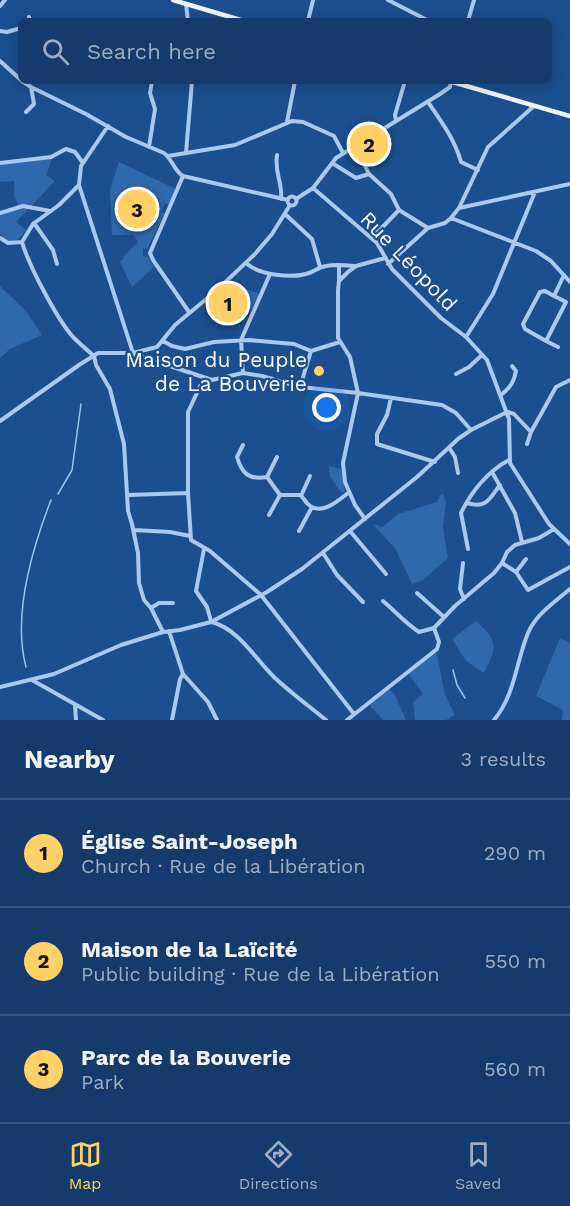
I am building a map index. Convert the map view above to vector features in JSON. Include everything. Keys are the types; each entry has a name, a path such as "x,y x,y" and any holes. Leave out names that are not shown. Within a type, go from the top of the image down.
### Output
{"main road":[{"path":"173,0 234,18"},
{"path":"461,84 570,116"}],"street":[{"path":"0,6 5,0"},
{"path":"309,18 314,0"},
{"path":"388,0 423,18"},
{"path":"469,18 474,0"},
{"path":"186,4 188,18"},
{"path":"0,31 7,32 18,29"},
{"path":"0,61 18,77"},
{"path":"27,84 168,156 235,145 286,122 303,122 334,136 343,153"},
{"path":"149,147 155,109 150,93 152,84"},
{"path":"186,153 192,84"},
{"path":"286,122 294,84"},
{"path":"396,120 395,115 404,84"},
{"path":"168,156 177,172 183,176 295,204 296,199 306,195 343,153 428,102 452,84"},
{"path":"26,112 34,104 31,87"},
{"path":"428,102 447,130 461,162 478,170"},
{"path":"388,264 428,228 445,223 451,218 459,208 488,147 534,106"},
{"path":"108,126 83,163 79,185 133,353 136,356 204,378 220,380 243,373 300,387 442,405 456,413 471,430"},
{"path":"355,146 369,174 391,194 399,210 428,228"},
{"path":"0,163 51,157 66,149 75,152 83,163"},
{"path":"277,155 275,167 282,191 281,199"},
{"path":"332,163 356,178 369,174"},
{"path":"183,176 150,255 189,313"},
{"path":"459,208 570,184"},
{"path":"22,242 34,223 59,205 79,185"},
{"name":"Rue Léopold","path":"313,188 381,247 388,264 438,316 466,337 490,366 507,412 510,429 509,460"},
{"path":"466,337 493,294 535,192"},
{"path":"0,421 98,353 133,353 157,347 175,325 246,263 263,245 285,214 289,202"},
{"path":"0,213 23,206 50,211"},
{"path":"372,238 399,210"},
{"path":"285,214 312,239 320,267"},
{"path":"451,218 544,256 570,282"},
{"path":"34,223 53,250 57,264"},
{"path":"0,238 8,243 22,242"},
{"path":"22,242 59,317 74,337 94,356 96,365 110,389 124,444 128,511 138,553 140,583 144,600 151,608 163,632"},
{"path":"246,263 259,271 270,274 300,275 310,273 320,267 356,266 385,258"},
{"path":"339,265 338,338 350,357 358,393 343,463 348,493 365,519"},
{"path":"339,281 356,266"},
{"path":"243,373 241,340 270,274"},
{"path":"554,296 564,275"},
{"path":"546,340 566,302 545,291 540,292 523,324 525,329 558,347"},
{"path":"163,341 185,349 214,342 241,340 294,344 311,351 340,342"},
{"path":"300,387 311,351"},
{"path":"456,374 469,367 482,355"},
{"path":"501,395 514,381 516,371 512,366"},
{"path":"204,378 188,412 188,493 191,540 210,552 261,595 354,714"},
{"path":"527,444 531,432 556,387 570,380"},
{"path":"391,398 387,415 377,434 377,444 435,462"},
{"path":"0,687 54,674 121,645 163,632 211,622 261,595 323,553 424,472 458,439 471,430 507,412 514,414 531,432"},
{"path":"243,446 237,457 245,473 251,478 267,477"},
{"path":"450,449 455,457 458,473"},
{"path":"267,477 277,457"},
{"path":"468,549 461,513 482,481 509,460 528,493 554,529 570,544"},
{"path":"492,472 515,513 522,542"},
{"path":"301,496 310,476"},
{"path":"267,477 280,495"},
{"path":"467,503 477,506 484,504 500,485"},
{"path":"128,495 188,493"},
{"path":"280,495 301,496 312,507 329,508 348,493"},
{"path":"269,515 280,495"},
{"path":"299,531 312,507"},
{"path":"383,601 397,613 403,622 419,632 434,628 494,573 510,548 539,538 554,529"},
{"path":"134,530 170,532 190,536"},
{"path":"350,531 386,574"},
{"path":"204,549 196,591 207,607 211,622"},
{"path":"323,553 337,575 363,602"},
{"path":"516,572 526,559"},
{"path":"463,563 460,589 464,599"},
{"path":"502,563 516,572 527,590 570,567"},
{"path":"494,720 507,701 528,631 544,611 570,589"},
{"path":"417,593 444,617"},
{"path":"151,608 159,603 173,603"},
{"path":"211,622 220,624 238,637 273,676 326,720"},
{"path":"347,720 436,649 439,642 434,628"},
{"path":"169,632 183,674 208,702 217,720"},
{"path":"172,720 183,674"},
{"path":"32,679 103,720"},
{"path":"75,705 76,720"}],"shaded area":[{"path":"53,157 46,175 55,181 16,222 26,230 16,240 3,239 0,233 0,213 19,206 14,195 14,181 0,182 0,165"},
{"path":"119,162 176,189 170,205 165,203 161,212 166,214 147,249 143,248 143,256 148,257 154,267 132,287 120,262 138,242 133,235 112,235 110,190"},
{"path":"0,286 26,311 42,335 10,349 0,358"},
{"path":"246,289 259,294 252,310 239,303"},
{"path":"329,466 341,469 345,491 342,493 330,477"},
{"path":"441,494 446,502 443,528 448,558 423,580 412,584 396,550 373,524 382,527 398,514 437,502"},
{"path":"476,621 489,634 493,645 484,673 466,661 452,639"},
{"path":"560,638 570,643 570,720 562,720 563,710 536,696"},
{"path":"433,653 437,654 445,695 455,715 446,720 415,720 413,702 423,694 408,673"},
{"path":"389,689 395,695 406,720 383,720 369,704"}],"waterway":[{"path":"58,494 72,470 81,404"},
{"path":"26,667 21,626 26,582 37,539 51,500"},
{"path":"453,670 457,685 465,698"}],"place":[{"name":"Maison de la Laïcité","path":"369,144"},
{"name":"Parc de la Bouverie","path":"137,209"},
{"name":"Église Saint-Joseph","path":"228,303"},
{"name":"Maison du Peuple de La Bouverie","path":"319,371"}]}
